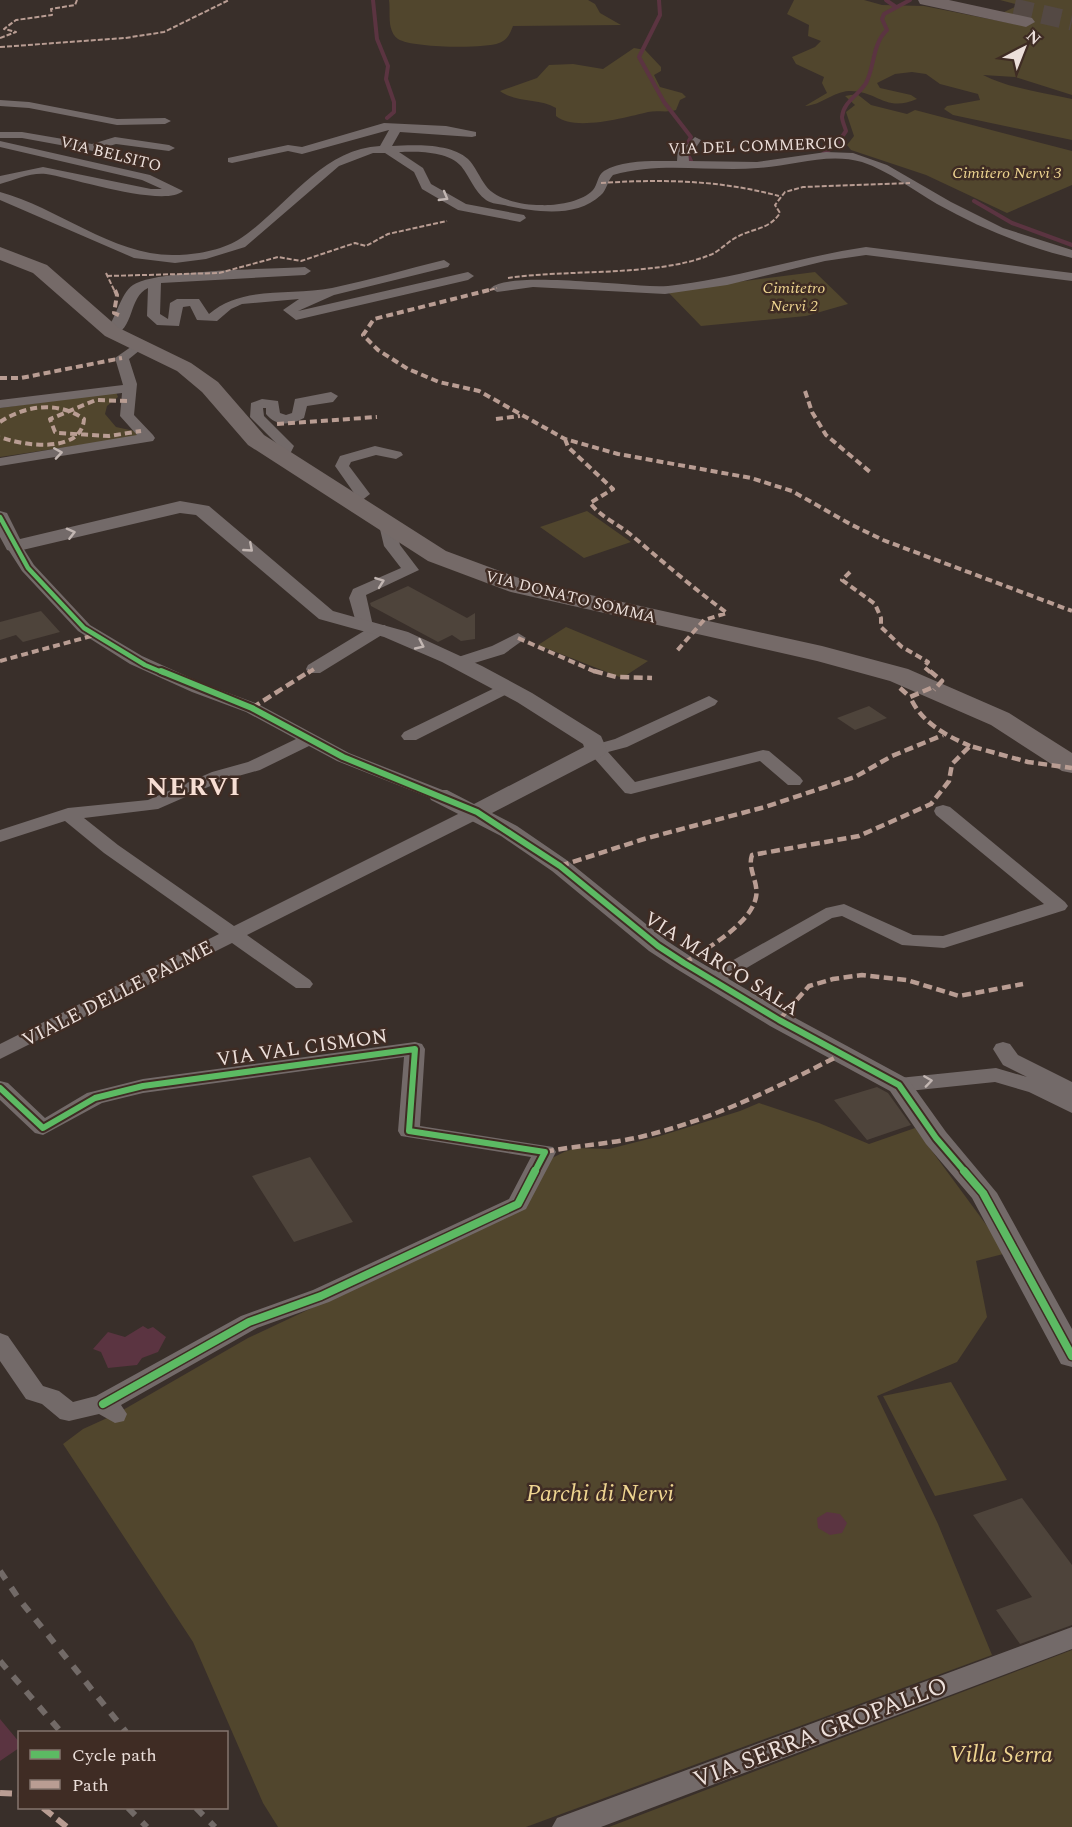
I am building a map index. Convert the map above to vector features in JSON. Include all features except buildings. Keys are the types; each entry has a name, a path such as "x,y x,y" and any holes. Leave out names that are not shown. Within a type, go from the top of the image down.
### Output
{"highway":[{"path":"926,0 1014,8"},
{"path":"980,4 1026,22"}],"main road":[{"name":"VIA DONATO SOMMA","path":"0,253 39,269 112,332 184,367 210,387 250,435 437,556 520,587 822,654 898,675 1000,719 1072,765"}],"street":[{"path":"0,103 28,105 117,122 165,122"},
{"name":"VIA DEL COMMERCIO","path":"232,160 288,148 302,151 360,132 387,119"},
{"name":"VIA DEL COMMERCIO","path":"360,132 398,126 446,129 472,134 399,129 384,148"},
{"name":"VIA BELSITO","path":"0,135 22,135 93,148 115,140 169,148"},
{"path":"683,164 682,149 691,147 695,140"},
{"name":"VIA BELSITO","path":"0,144 146,177 177,190 151,193 43,170 2,174"},
{"name":"VIA DEL COMMERCIO","path":"384,148 419,170 426,186 462,207 521,218 545,209 570,205 592,197 600,190 603,179 615,171 641,165 759,165 828,156 865,160 1011,236 1045,249 1072,254"},
{"name":"VIA DEL COMMERCIO","path":"0,196 138,255 168,259 189,258 220,252 241,244 335,164 359,153 384,148 415,148 451,154 464,162 483,191 492,199 514,205 545,209"},
{"path":"497,288 533,284 665,290 727,281 825,257 866,251 1072,277"},
{"path":"444,264 330,292 304,301 290,310 290,314 303,315 468,276"},
{"path":"112,332 120,324 121,316 135,289 155,280 305,271"},
{"path":"155,280 152,306 154,316 167,324 174,324 177,303 182,302 194,302 202,317 212,318 226,306 240,300 330,292"},
{"path":"0,462 147,439 127,416 131,378 122,365 122,358 138,346"},
{"path":"0,404 130,388"},
{"path":"274,452 286,449 287,446 256,417 256,406 269,402 273,404 273,414 276,417 289,419 299,415 300,402 328,399 331,396"},
{"path":"351,502 362,494 342,466 345,459 375,450 396,455"},
{"path":"14,546 180,507 194,507 210,515 326,615 346,623 372,627 458,663 505,688 593,741 587,754"},
{"path":"0,517 28,568 84,628 145,665 252,708 307,740 343,757 439,795"},
{"path":"372,627 357,598 359,592 411,570 392,546 387,525"},
{"path":"314,669 372,627"},
{"path":"458,663 498,650 518,638"},
{"path":"410,736 505,688"},
{"path":"481,810 587,754 627,741 708,701"},
{"path":"0,836 68,814 152,805 218,776 254,766 307,740"},
{"path":"587,754 631,789 763,755 794,781"},
{"name":"VIA MARCO SALA","path":"439,795 481,810 560,866 658,946 779,1020 899,1085"},
{"name":"VIALE DELLE PALME","path":"0,1052 481,810"},
{"path":"712,980 826,914 844,910 909,941 944,942 1058,906 943,811"},
{"path":"68,814 127,860 233,934"},
{"name":"VIALE DELLE PALME","path":"233,934 303,984"},
{"name":"VIA VAL CISMON","path":"0,1088 44,1128 95,1098 143,1086 415,1049 409,1131 545,1152 518,1204 321,1296 249,1322 109,1409 69,1412 50,1397 35,1393 0,1342"},
{"path":"1003,1049 1010,1060 1072,1091"},
{"path":"1072,1106 1037,1087 996,1075 958,1077 899,1085 936,1138 983,1193 1072,1355"},
{"name":"VIA SERRA GROPALLO","path":"567,1827 1072,1638"}],"green space":[{"path":"389,0 588,0 595,4 600,13 621,25 513,26 504,40 491,45 448,47 418,44 398,39 394,35 390,26"},
{"path":"794,0 864,0 882,5 924,6 1019,25 1030,19 1002,13 1019,5 1000,0 1072,0 1072,95 1015,77 983,75 1015,87 1072,99 1072,140 953,115 944,109 947,106 980,100 978,94 940,84 926,74 912,72 895,74 877,83 880,88 911,95 917,99 906,103 897,104 867,94 849,91 805,106 827,93 822,83 824,77 796,64 792,57 815,47 821,41 808,36 809,25 787,14"},
{"path":"634,48 645,50 661,67 661,71 654,75 660,87 682,93 686,97 680,100 676,110 648,112 601,122 575,123 564,121 556,116 556,108 549,105 506,95 500,91 537,78 549,65 573,64 603,69"},
{"name":"Cimitero Nervi 3","path":"857,94 871,105 907,114 915,110 1072,151 1072,185 1007,213 926,175 851,150 847,145 854,136 846,112 855,105 845,96"},
{"name":"Cimitetro Nervi 2","path":"815,272 848,304 806,316 701,326 667,291"},
{"path":"116,392 118,397 107,406 105,414 116,427 139,432 140,436 0,457 0,408"},
{"path":"587,511 631,542 584,558 540,527"},
{"path":"566,627 648,661 622,678 538,645"},
{"name":"Parchi di Nervi","path":"759,1103 819,1123 869,1144 915,1128 1007,1253 976,1261 987,1317 957,1362 877,1396 938,1524 992,1655 526,1827 278,1827 263,1803 193,1642 63,1444 83,1429 116,1414 248,1338 518,1211 540,1164 564,1152 576,1148 609,1149 660,1136"},
{"path":"951,1382 1007,1480 935,1496 883,1396"},
{"name":"Villa Serra","path":"1072,1650 1072,1827 609,1827"}],"shaded area":[{"path":"143,1326 148,1329 153,1327 166,1337 158,1352 142,1358 137,1365 108,1368 101,1352 93,1349 108,1332 125,1337"},
{"path":"827,1512 840,1514 847,1523 842,1533 830,1535 818,1528 817,1518"},
{"path":"0,1719 18,1741 18,1749 0,1761"}],"waterway":[{"path":"373,0 377,39 388,66 386,79 394,102 394,112 387,118"},
{"path":"659,0 660,15 639,57 664,102 691,137 685,148 692,163"},
{"path":"886,0 896,7"},
{"path":"823,154 837,144 846,131 842,119 843,112 869,76 876,48 887,30 882,19 884,14 910,0"},
{"path":"974,201 1012,223 1072,245"}],"tunnel":[{"path":"1014,8 1072,21"}],"railway":[{"path":"0,1571 19,1599 125,1731"},
{"path":"0,1661 60,1731"},
{"path":"129,1809 147,1827"},
{"path":"197,1809 215,1827"}],"marked path":[{"path":"0,38 16,32 4,29 6,25 16,20 52,15 51,9 75,5 77,0"},
{"path":"0,47 125,38 164,32 229,0"},
{"path":"601,183 691,181 735,186 779,196"},
{"path":"508,278 547,273 647,267 695,259 716,252 738,236 762,229 772,223 780,213 775,205 785,192 803,187 910,183"},
{"path":"107,276 219,273 278,257 301,261 355,243 366,246 388,234 447,221"},
{"path":"106,273 117,295 114,313 121,316"},
{"path":"497,288 374,319 363,335 378,350 408,369 439,382 479,391 501,402 542,429 565,439 618,454 751,478 804,495 850,524 883,540 1072,611"},
{"path":"0,378 21,378 122,358"},
{"path":"805,391 808,405 826,435 870,472"},
{"path":"127,401 96,400 50,419 55,432 58,433 119,436 141,431"},
{"path":"0,422 19,412 42,407 65,409 84,419 83,429 77,437 65,441 36,444 21,443 0,437"},
{"path":"496,419 520,416"},
{"path":"277,424 377,417"},
{"path":"565,439 568,447 613,489 590,503 598,513 628,533 669,570 727,613 704,620 675,653"},
{"path":"850,572 842,580 875,604 881,618 881,627 902,647 928,662 924,667 942,681 934,690"},
{"path":"0,661 95,635"},
{"path":"518,638 599,673 634,679 652,678"},
{"path":"252,708 314,669"},
{"path":"900,688 910,697"},
{"path":"931,688 910,697 914,706 935,728 970,746"},
{"path":"560,866 644,839 765,807 855,777 892,756 943,735"},
{"path":"684,963 726,935 752,907 756,898 756,885 750,861 752,855 797,845 859,836 895,822 931,804 949,781 952,764 970,746 1028,762 1072,768"},
{"path":"779,1020 809,986 833,979 862,975 907,980 959,996 1023,984"},
{"path":"545,1152 632,1139 696,1121 770,1090 842,1054"},
{"path":"0,1793 18,1794"},
{"path":"44,1809 67,1827"}],"cycle path":[{"path":"0,517 28,568 84,628 145,665 252,708 343,757 477,812 560,866 658,946 684,963 779,1020 899,1085 936,1138 983,1193 1072,1356"},
{"path":"0,1088 43,1128 95,1098 143,1086 415,1049 409,1131 545,1152 518,1204 321,1296 249,1322 103,1404"}],"district":[{"name":"NERVI","path":"194,786"}]}
